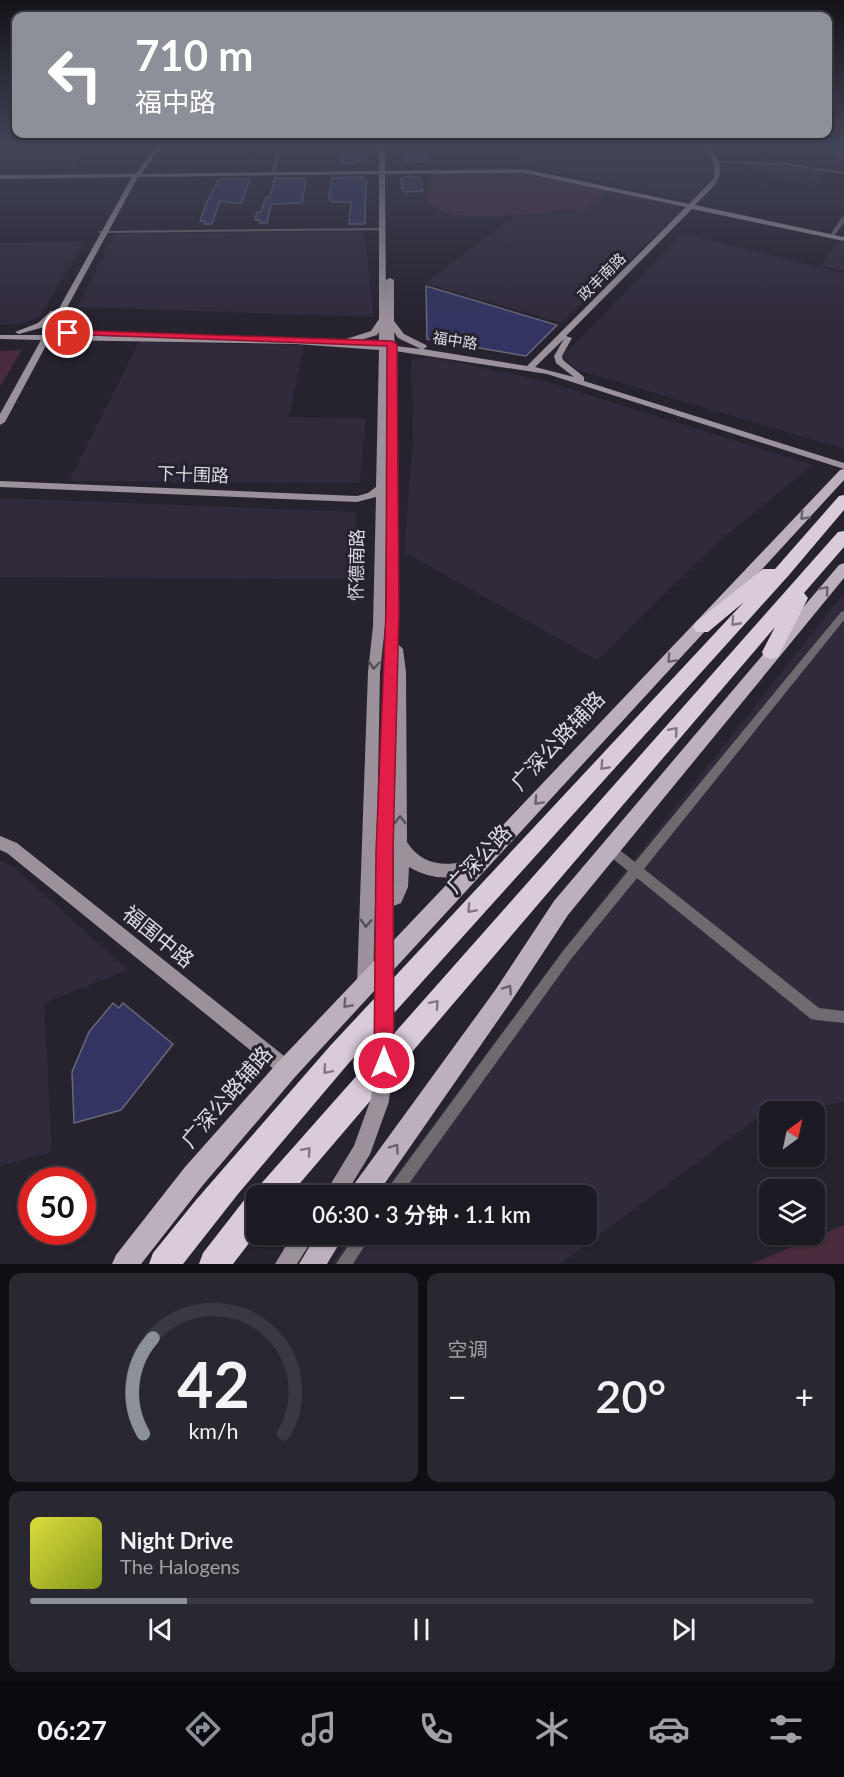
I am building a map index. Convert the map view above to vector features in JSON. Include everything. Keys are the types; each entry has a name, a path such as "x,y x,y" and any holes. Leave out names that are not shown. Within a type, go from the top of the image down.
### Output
{"highway":[{"name":"广深公路","path":"164,1264 253,1153 404,982 806,545 844,500"},
{"path":"279,1185 844,536"},
{"path":"702,627 806,545"},
{"path":"771,652 813,572"},
{"path":"214,1264 246,1223"}],"main road":[{"path":"0,407 57,314 119,204"},
{"name":"怀德南路","path":"382,204 381,229 387,320"},
{"name":"怀德南路","path":"341,1185 362,1150 380,1100 384,1063 400,672 393,611 387,345 387,204"},
{"path":"689,204 844,238"},
{"path":"689,204 844,238"},
{"name":"政丰南路","path":"535,368 573,325 694,205"},
{"name":"政丰南路","path":"535,368 568,338 694,205"},
{"path":"57,314 60,325 66,329 87,333"},
{"path":"4,336 41,325 57,314"},
{"path":"351,343 374,333 387,320 401,336 428,350"},
{"path":"497,360 532,359 564,329 573,325"},
{"name":"福中路","path":"45,334 87,333 387,345 497,360 582,380 844,464"},
{"path":"4,336 45,334"},
{"path":"0,422 40,349 45,334"},
{"name":"福中路","path":"45,334 69,337 351,343"},
{"path":"4,336 26,342 31,349 30,355"},
{"path":"40,349 49,342 69,337"},
{"path":"568,338 558,356 559,361 582,380"},
{"path":"351,343 376,355 388,372 404,357 428,350"},
{"name":"福中路","path":"428,350 535,368 844,464"},
{"name":"怀德南路","path":"364,985 374,672 379,626 380,513 388,372"},
{"name":"广深公路辅路","path":"125,1264 194,1176 287,1069 844,473"},
{"name":"下十围路","path":"0,484 357,499 371,496 381,488"},
{"name":"下十围路","path":"0,490 356,503 370,506 380,513"},
{"path":"369,1185 503,996 561,908 771,652 844,568"},
{"name":"福围中路","path":"0,843 12,849 287,1069"},
{"path":"368,881 370,892 376,898 388,900 396,896 400,883 392,847"},
{"path":"392,847 429,869 459,870 484,860"},
{"path":"285,1264 298,1245"},
{"path":"312,1264 325,1245"}],"street":[{"path":"833,234 844,218"},
{"path":"103,232 381,229"},
{"path":"399,1185 567,955 844,614"},
{"path":"609,848 816,1014 844,1017"},
{"path":"344,1264 357,1245"}],"shaded area":[{"path":"428,204 591,204 584,210 558,209 547,213 486,217 455,214"},
{"path":"591,204 668,204 683,210 561,323 425,283 517,214 546,213 558,209 584,210"},
{"path":"364,231 374,317 77,307 114,234"},
{"path":"683,234 844,273 844,449 577,370 562,356"},
{"path":"837,241 844,242 844,271 821,266"},
{"path":"84,242 40,317 21,324 0,325 0,243"},
{"path":"139,342 304,345 289,417 366,418 360,483 69,481"},
{"path":"22,350 0,386 0,351"},
{"path":"429,357 538,379 813,465 719,541 597,660 404,552 413,437 411,360"},
{"path":"0,498 356,512 357,579 0,577"},
{"path":"844,593 844,1102 825,1105 825,1101 759,1101 759,1117 597,1237 597,1185 388,1185 565,947"},
{"path":"0,861 11,865 128,970 44,1003 52,1152 0,1166"},
{"path":"844,1225 844,1264 751,1264 796,1245 825,1245 825,1233"},
{"path":"346,1245 586,1245 560,1264 332,1264"}],"building":[{"path":"206,204 219,204 212,224 204,224 205,221 200,221"},
{"path":"264,204 271,204 267,223 255,220 257,212 261,212"},
{"path":"351,204 365,204 365,224 349,224"},
{"path":"426,286 557,325 526,356 427,339"},
{"path":"113,1003 119,1008 123,1003 173,1044 121,1110 74,1123 72,1072 89,1032"}],"route":[{"path":"68,333 310,339 392,344 393,611 384,852 384,1063"}]}
